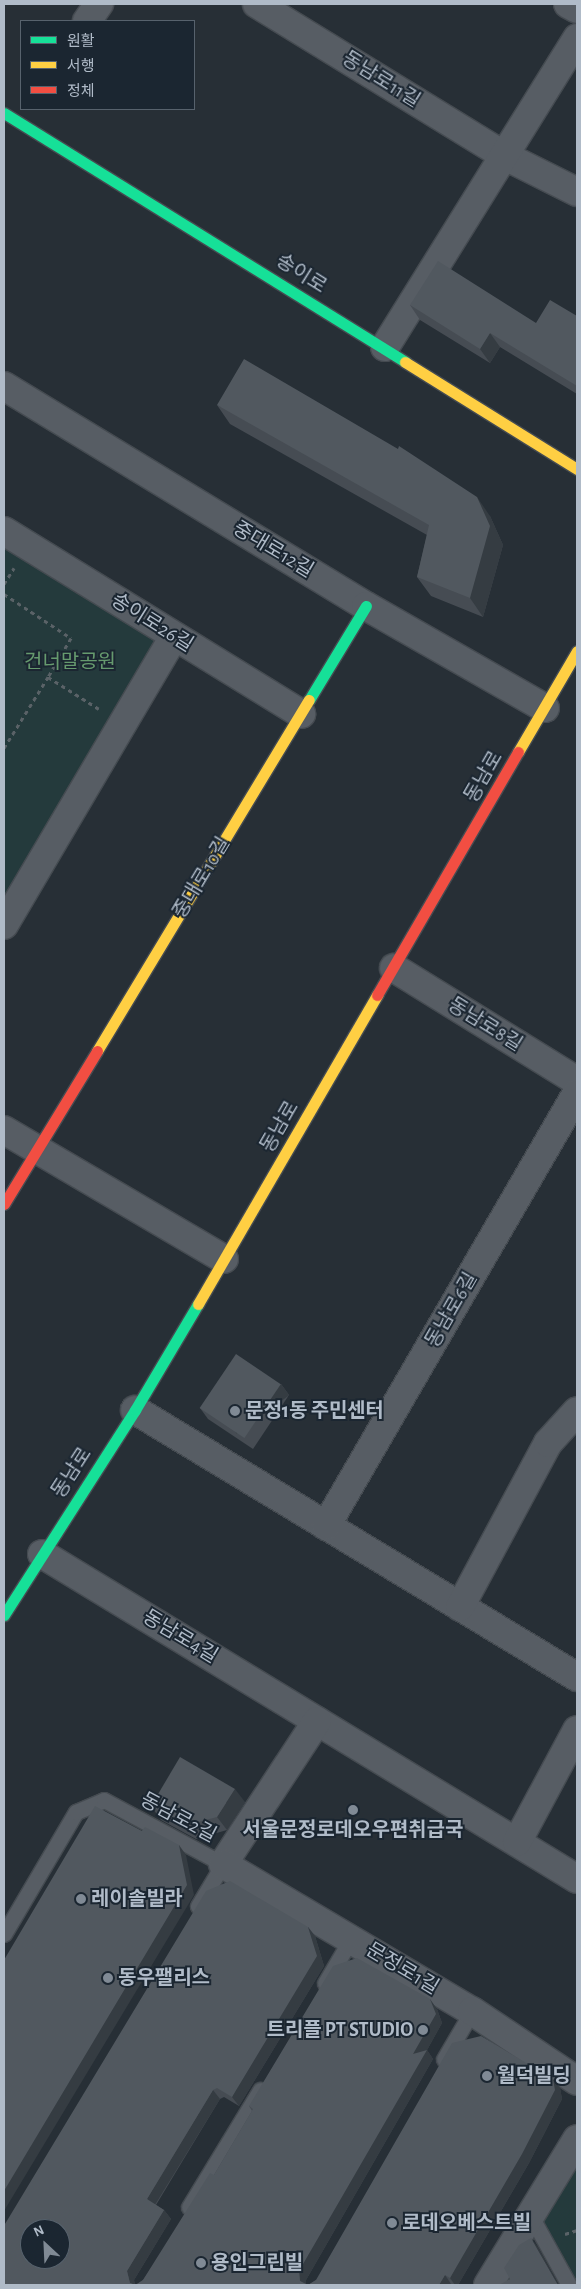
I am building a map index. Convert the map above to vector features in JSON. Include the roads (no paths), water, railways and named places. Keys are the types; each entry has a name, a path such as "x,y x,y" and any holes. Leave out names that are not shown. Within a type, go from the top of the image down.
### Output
{"street":[{"path":"88,20 100,4"},
{"name":"동남로11길","path":"257,4 505,156 577,192"},
{"path":"568,4 577,9"},
{"path":"385,347 577,38"},
{"name":"송이로","path":"9,113 577,469"},
{"name":"중대로12길","path":"4,386 366,606 545,708"},
{"name":"송이로26길","path":"4,531 301,714"},
{"name":"중대로10길","path":"4,1204 366,606"},
{"path":"4,925 174,636"},
{"name":"동남로","path":"4,1615 134,1410 224,1259 577,651"},
{"name":"동남로8길","path":"394,968 577,1081"},
{"name":"동남로6길","path":"326,1526 577,1093"},
{"path":"4,1130 224,1259"},
{"path":"134,1410 577,1677"},
{"path":"460,1607 548,1443 577,1411"},
{"name":"동남로4길","path":"42,1554 577,1879"},
{"path":"223,1864 317,1721"},
{"path":"517,1842 577,1730"},
{"name":"문정로1길","path":"223,1864 472,2011 577,2081"},
{"path":"488,2285 532,2218 577,2138"}],"lane":[{"name":"동남로2길","path":"4,1934 76,1812 104,1800 223,1864 192,1915"},
{"path":"316,1998 351,1939"},
{"path":"438,2071 472,2011"},
{"path":"183,2218 270,2074"},
{"path":"532,2218 569,2285"}],"place":[{"name":"문정1동 주민센터","path":"235,1411"},
{"name":"서울문정로데오우편취급국","path":"353,1810"},
{"name":"레이솔빌라","path":"81,1899"},
{"name":"동우팰리스","path":"108,1978"},
{"name":"트리플 PT STUDIO","path":"423,2030"},
{"name":"월덕빌딩","path":"487,2076"},
{"name":"로데오베스트빌","path":"392,2223"},
{"name":"용인그린빌","path":"201,2263"}],"park label":[{"name":"건너말공원","path":"70,662"}]}
